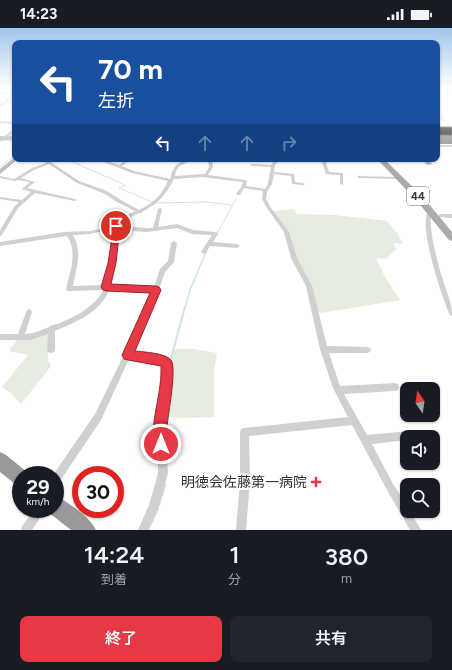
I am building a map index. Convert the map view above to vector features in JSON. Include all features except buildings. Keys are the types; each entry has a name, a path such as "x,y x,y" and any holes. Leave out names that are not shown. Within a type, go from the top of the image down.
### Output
{"highway":[{"path":"0,461 12,471"},
{"path":"64,512 86,530"}],"main road":[{"name":"44","path":"383,162 452,230"},
{"name":"44","path":"387,162 422,195 452,238"}],"street":[{"path":"0,122 12,123"},
{"path":"2,139 12,132"},
{"path":"2,139 12,138"},
{"path":"440,146 452,146"},
{"path":"0,172 12,162"},
{"path":"107,162 141,174 172,178 204,176 245,181 244,186 238,194"},
{"path":"120,166 125,162"},
{"path":"0,244 69,234 95,232 116,226 152,205 164,194 168,188 176,167 182,162"},
{"path":"204,176 208,173 210,162"},
{"path":"258,162 275,165 293,175 293,183 303,184"},
{"path":"324,162 327,173 342,174 342,184"},
{"path":"0,177 12,180 33,169 50,163 78,182 105,192 140,212"},
{"path":"252,165 275,165"},
{"path":"275,165 264,199 286,232 294,258 309,286 324,349 338,390 416,530"},
{"path":"359,177 400,178"},
{"path":"17,178 32,182 24,189 74,200"},
{"path":"244,186 266,190"},
{"path":"0,234 14,209 34,191"},
{"path":"0,198 22,201"},
{"path":"155,229 160,209"},
{"path":"452,216 429,216 428,218 440,285 452,313"},
{"path":"116,226 142,230 178,226 192,232 215,234 204,252"},
{"path":"0,337 34,336 74,319 97,305 102,298 106,287 112,263 113,242 116,226"},
{"path":"69,234 76,246 75,260 69,289 106,287 156,290"},
{"path":"64,468 95,423 128,355 163,270 171,262 174,243"},
{"path":"209,244 237,246"},
{"path":"21,337 29,312"},
{"path":"51,350 52,328"},
{"path":"324,349 367,350"},
{"path":"128,355 164,361 167,366 161,427 163,474 154,506 143,530"},
{"path":"338,390 395,387"},
{"path":"241,530 245,481 244,432 354,421"},
{"path":"365,440 400,436"},
{"path":"26,530 35,518"}],"shaded area":[{"path":"294,209 297,214 334,215 387,221 398,234 403,244 394,243 396,249 386,259 376,258 385,277 400,300 321,313 318,312 295,258 290,236 272,211"},
{"path":"48,332 48,361 51,366 21,404 12,394 2,387 28,355 9,351 18,339"},
{"path":"174,349 193,349 217,353 214,372 214,417 167,417 171,394 172,360"}],"waterway":[{"path":"440,117 452,128"},
{"path":"0,140 12,141"},
{"path":"0,167 12,157"},
{"path":"73,162 125,185 119,188 152,202"},
{"path":"218,232 236,199"},
{"path":"156,203 207,202 231,205"},
{"path":"216,235 218,231"},
{"path":"185,308 190,290 206,252"},
{"path":"170,362 185,307"},
{"path":"167,406 170,393 171,368"},
{"path":"159,504 165,485"},
{"path":"148,530 158,508"}],"place":[{"name":"明徳会佐藤第一病院","path":"316,482"}],"route":[{"path":"116,226 117,228 113,242 112,263 106,287 156,290 128,355 164,361 167,364 165,396 162,413 161,444"}]}
